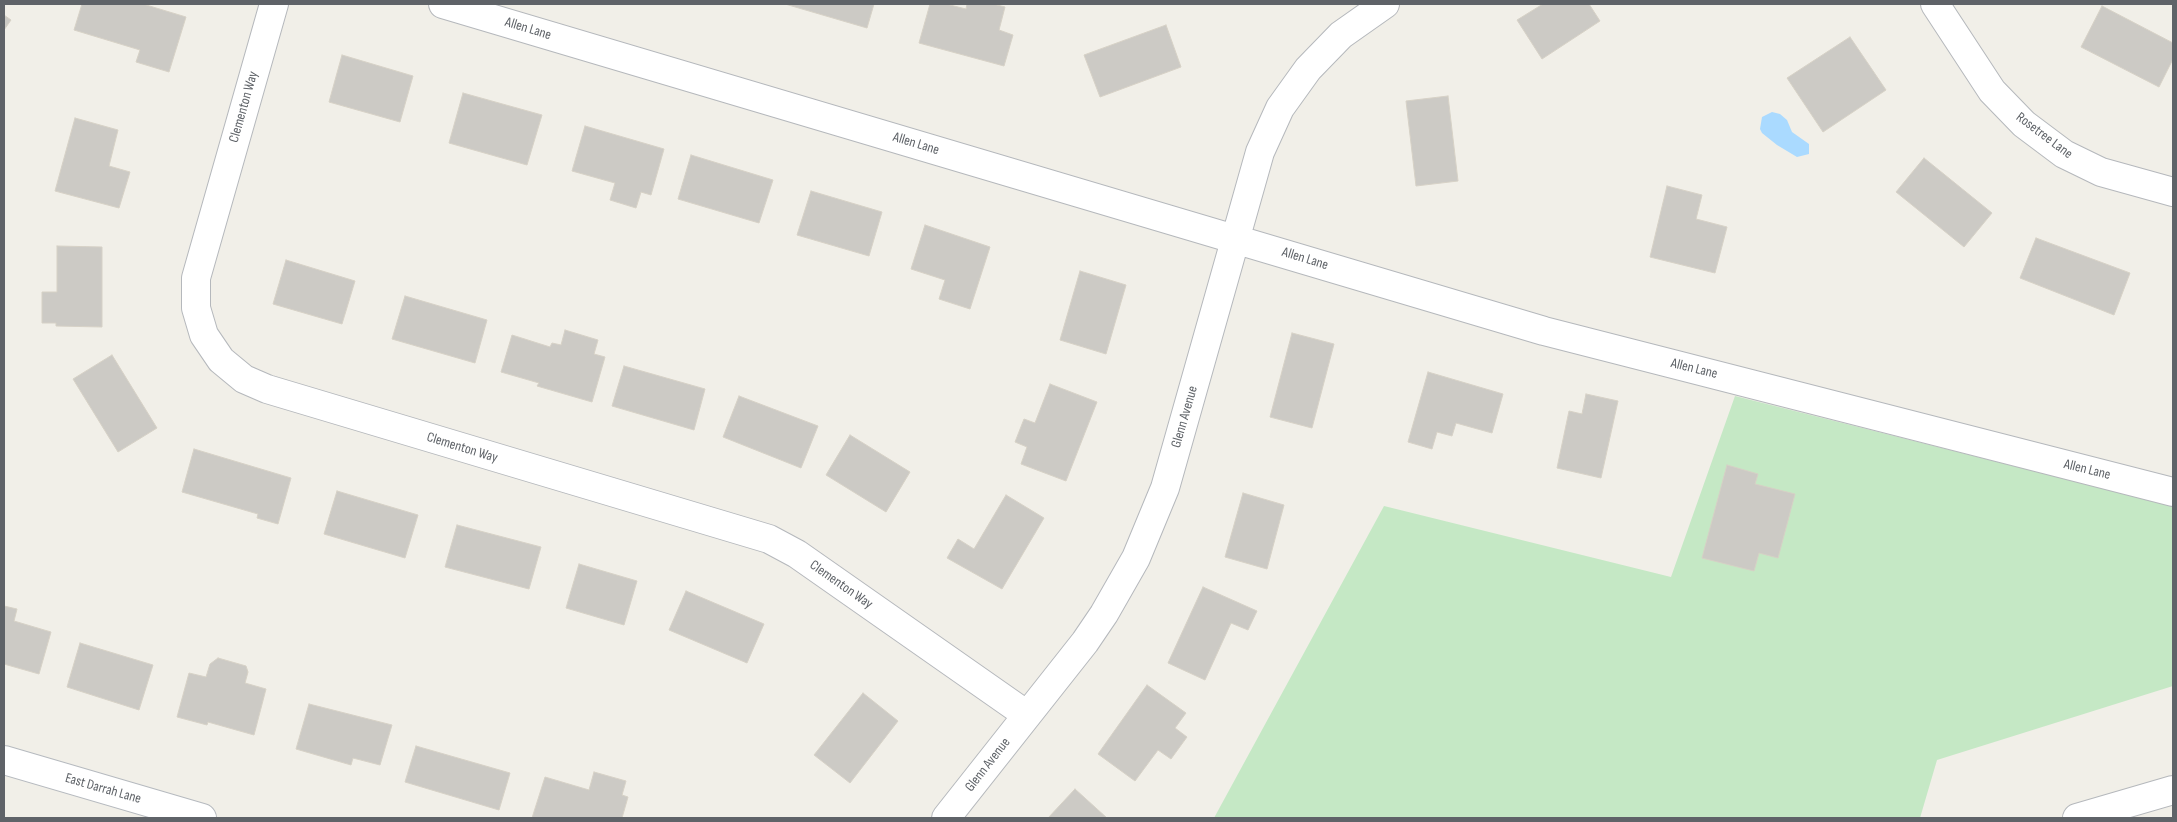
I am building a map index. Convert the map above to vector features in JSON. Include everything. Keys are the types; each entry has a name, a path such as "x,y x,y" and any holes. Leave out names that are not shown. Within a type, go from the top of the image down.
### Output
{"street":[{"name":"Clementon Way","path":"274,4 196,278 196,308 204,335 221,360 244,379 267,390 768,539 797,554 1027,715"},
{"name":"Allen Lane","path":"442,4 1544,331 2173,492"},
{"name":"Glenn Avenue","path":"946,818 1090,635 1136,558 1165,488 1260,152 1280,108 1308,69 1341,35 1385,4"},
{"name":"Rosetree Lane","path":"1934,4 1992,91 2024,124 2064,154 2101,172 2173,192"},
{"name":"East Darrah Lane","path":"4,760 202,818"},
{"path":"2077,818 2173,790"}],"green space":[{"path":"1735,396 2173,506 2173,686 1937,760 1920,818 1214,818 1384,506 1671,577"}],"water":[{"path":"1772,112 1780,114 1787,120 1792,132 1809,144 1809,154 1797,157 1762,133 1760,129 1762,117"}],"building":[{"path":"82,4 143,4 186,17 169,72 136,62 140,50 74,30"},
{"path":"785,4 874,4 867,28"},
{"path":"930,4 946,4 966,9 967,4 993,4 1005,7 999,30 1013,35 1004,66 919,43"},
{"path":"1543,4 1589,4 1600,21 1542,59 1517,20"},
{"path":"2102,6 2173,43 2173,59 2159,87 2081,47"},
{"path":"4,15 11,20 4,30"},
{"path":"1166,25 1181,67 1100,97 1084,55"},
{"path":"1850,37 1886,90 1823,132 1787,78"},
{"path":"342,55 413,76 400,122 329,102"},
{"path":"463,93 542,115 527,165 449,143"},
{"path":"1448,96 1458,181 1416,186 1406,101"},
{"path":"75,118 118,130 109,166 130,172 119,208 55,191"},
{"path":"585,126 664,149 651,195 641,192 636,208 610,200 615,183 572,171"},
{"path":"691,155 773,180 759,223 678,199"},
{"path":"1924,158 1992,213 1964,247 1896,192"},
{"path":"1667,186 1702,195 1696,219 1727,227 1715,273 1650,257"},
{"path":"811,191 882,212 869,256 797,235"},
{"path":"925,225 990,247 970,309 939,299 945,280 911,269"},
{"path":"2036,238 2130,273 2114,315 2020,278"},
{"path":"57,246 102,247 102,327 56,326 56,323 42,323 42,292 57,292"},
{"path":"286,260 355,281 342,324 273,304"},
{"path":"1080,271 1126,285 1106,354 1060,340"},
{"path":"405,296 487,320 475,363 392,339"},
{"path":"565,330 598,340 594,354 605,357 592,402 537,386 539,383 501,372 512,335 550,347 552,343 561,345"},
{"path":"1292,333 1334,344 1312,428 1270,417"},
{"path":"112,355 157,428 118,452 73,379"},
{"path":"624,366 705,389 694,430 612,406"},
{"path":"1428,372 1503,394 1492,433 1456,423 1452,436 1437,432 1432,449 1408,442"},
{"path":"1050,384 1097,402 1066,481 1021,464 1027,447 1015,442 1024,419 1035,423"},
{"path":"1586,394 1618,401 1601,478 1557,468 1569,411 1582,414"},
{"path":"739,396 818,426 801,468 723,437"},
{"path":"850,435 910,472 886,512 826,475"},
{"path":"194,449 291,478 278,524 257,518 258,514 182,492"},
{"path":"1727,465 1758,474 1755,484 1795,494 1778,558 1759,553 1754,571 1702,558"},
{"path":"337,491 418,515 405,558 324,534"},
{"path":"1243,493 1284,505 1267,569 1225,557"},
{"path":"1006,495 1044,518 1002,589 947,558 958,539 974,549"},
{"path":"457,525 541,547 529,589 445,567"},
{"path":"579,564 637,581 624,625 566,608"},
{"path":"1203,587 1257,611 1248,630 1231,623 1205,680 1168,663"},
{"path":"686,591 764,624 747,663 669,630"},
{"path":"4,606 17,609 14,621 51,632 39,674 4,664"},
{"path":"80,643 153,665 139,710 67,687"},
{"path":"218,658 246,666 248,672 245,683 266,689 254,735 208,722 207,725 177,717 189,673 206,677 210,664"},
{"path":"1147,685 1186,713 1175,728 1187,737 1171,759 1158,750 1135,781 1098,754"},
{"path":"863,693 898,721 850,783 814,755"},
{"path":"309,704 392,725 380,765 353,758 351,765 296,749"},
{"path":"416,746 510,773 499,810 405,782"},
{"path":"594,772 626,781 622,795 628,797 622,818 532,818 545,777 589,790"},
{"path":"1075,789 1107,818 1048,818"}]}
